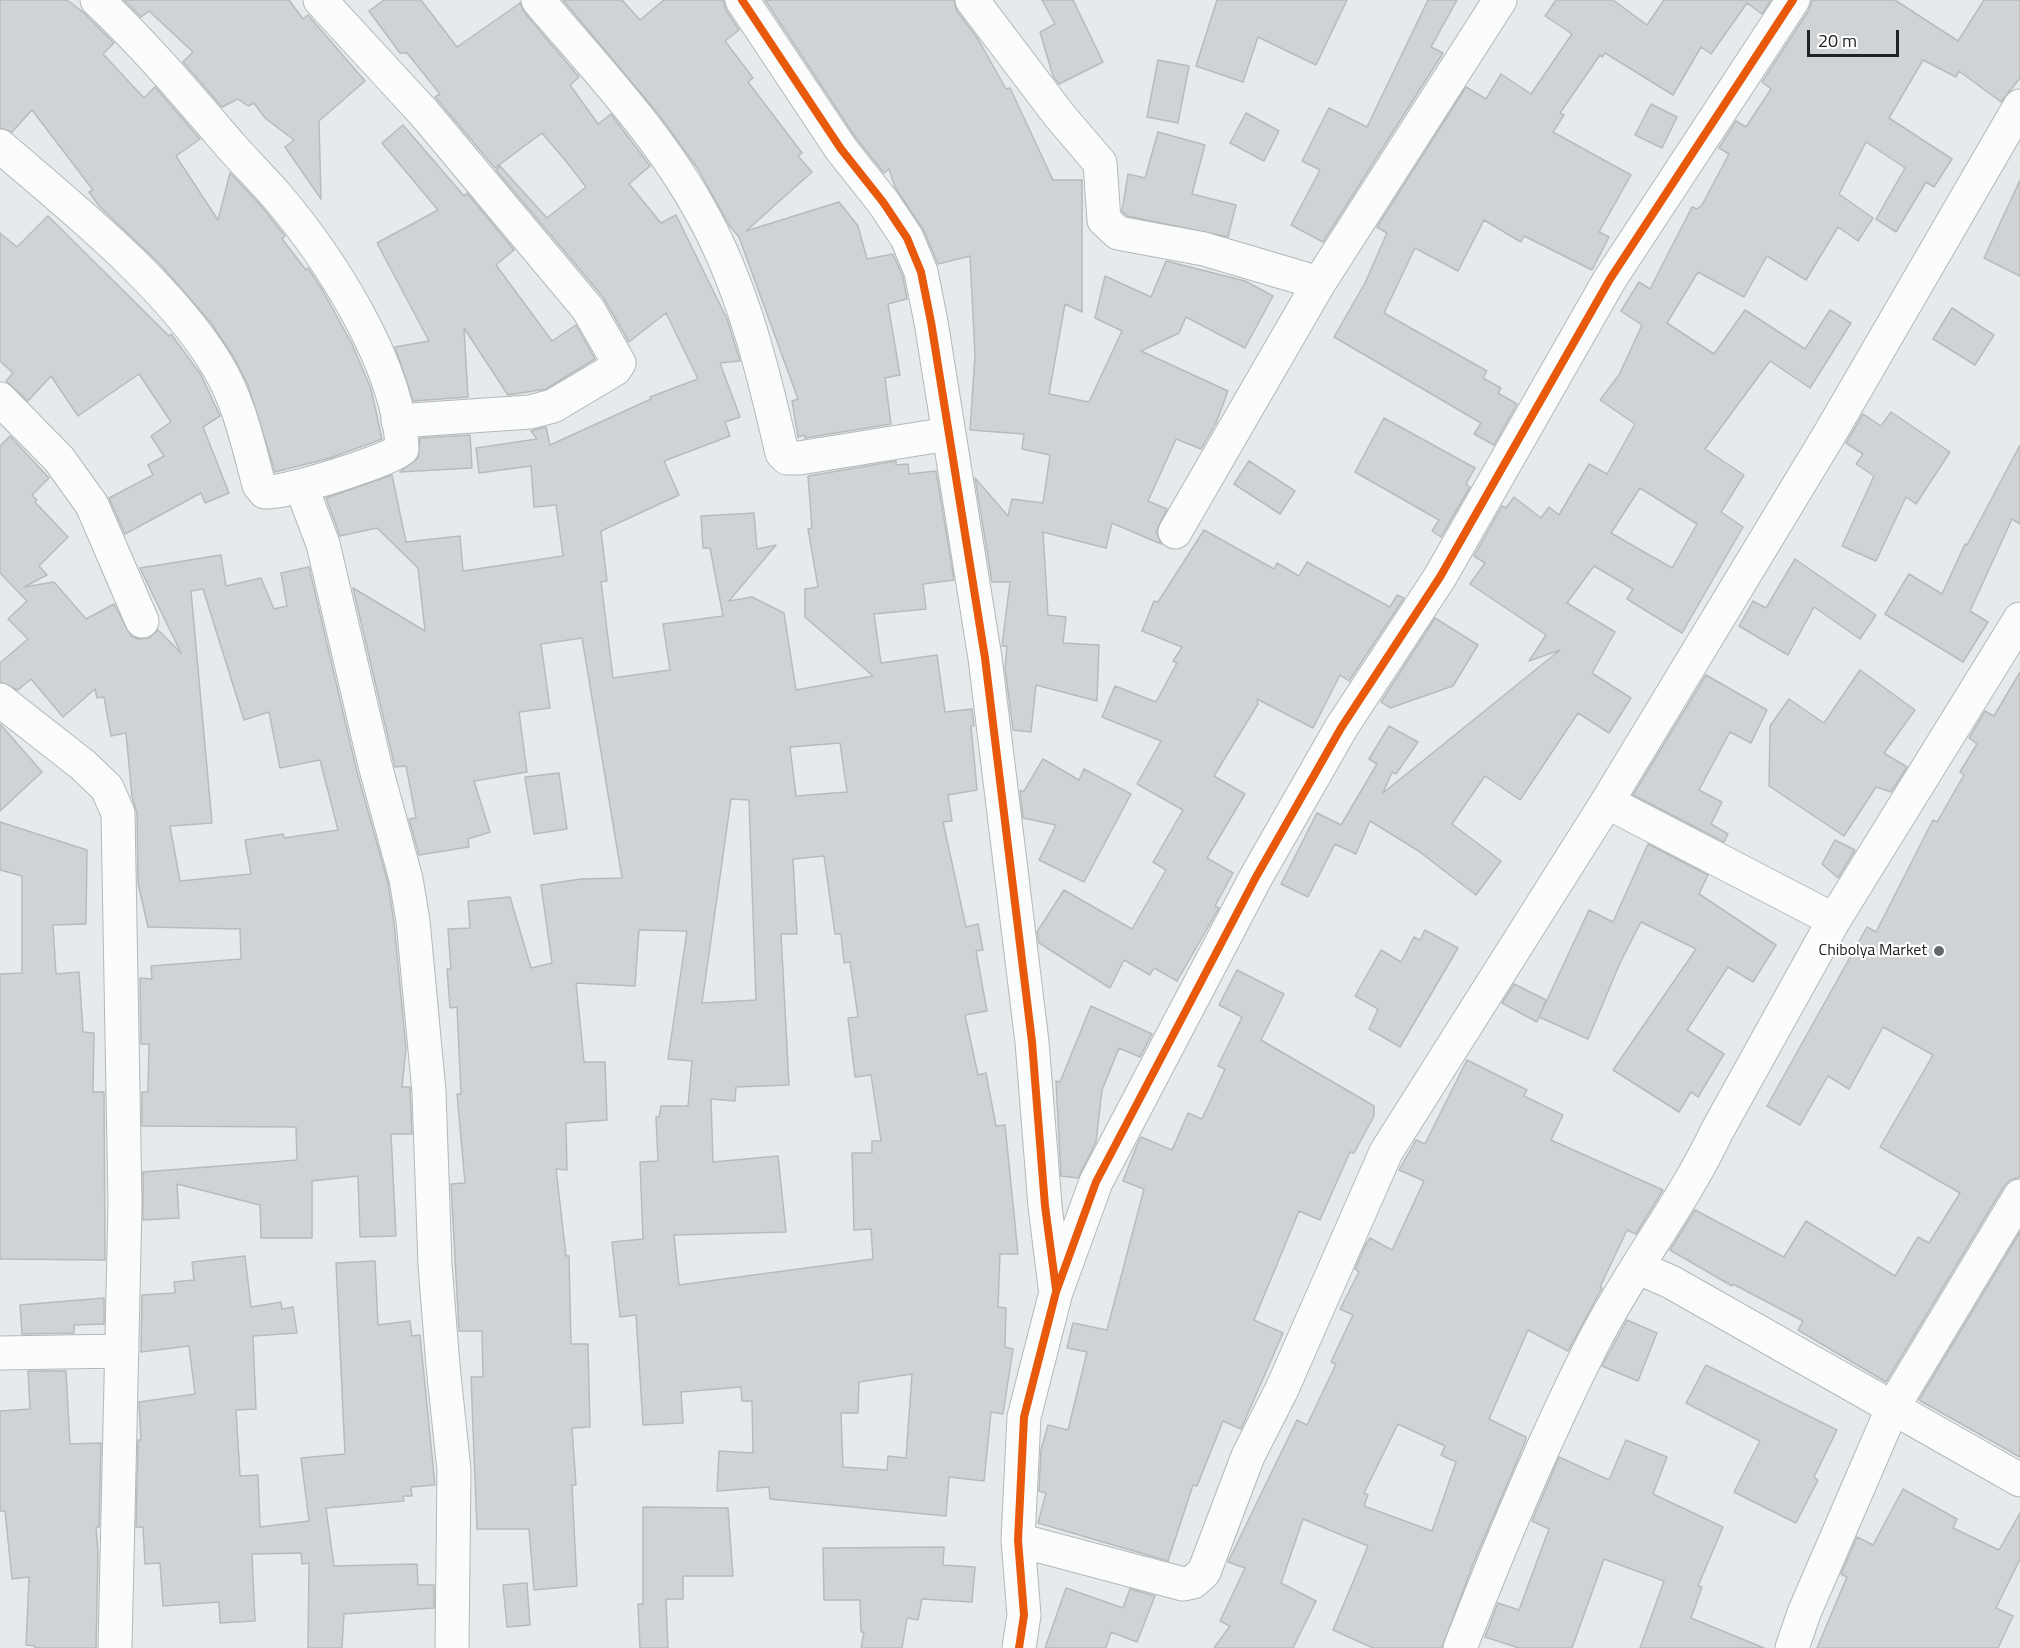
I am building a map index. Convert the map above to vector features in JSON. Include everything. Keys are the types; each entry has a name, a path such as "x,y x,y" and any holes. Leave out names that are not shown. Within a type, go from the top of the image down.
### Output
{"street":[{"path":"0,146 80,215 141,274 200,340 218,366 236,404 259,485 265,492 277,493 302,486 400,451 402,446 398,420 381,358 359,316 320,255 277,196 161,64 97,0"},
{"path":"320,0 424,113 588,309 619,363 615,369 553,406 530,412 398,420"},
{"path":"538,0 660,146 700,209 737,292 752,333 782,453 787,458 800,458 948,434"},
{"path":"741,0 841,149 883,202 907,238 923,282 985,658 1032,1042 1045,1206 1056,1292"},
{"path":"972,0 1059,115 1100,163 1104,220 1109,228 1118,233 1204,249 1319,283"},
{"path":"1175,532 1319,283 1500,0"},
{"path":"1019,1648 1024,1615 1018,1540 1024,1417 1056,1292 1096,1182 1256,877 1335,738 1440,577 1610,279 1793,0"},
{"path":"1018,1540 1183,1584 1193,1582 1204,1572 1248,1456 1282,1389 1386,1152 1607,802 1829,435 2020,106"},
{"path":"0,399 59,459 92,505 142,621"},
{"path":"302,486 323,544 375,765 404,867 413,921 429,1092 435,1265 442,1366 454,1470 452,1648"},
{"path":"1460,1648 1531,1472 1594,1342 1637,1266 1701,1166 1717,1131 1833,920 2020,619"},
{"path":"0,700 83,765 107,788 118,813 125,1204 115,1648"},
{"path":"1607,802 1833,920"},
{"path":"1792,1648 1804,1613 1893,1407 2020,1196"},
{"path":"1637,1266 1671,1282 2020,1480"},
{"path":"0,1353 122,1351"}],"building":[{"path":"0,0 67,0 83,12 114,43 103,54 144,98 155,87 200,139 176,156 218,220 230,173 262,207 285,236 282,239 306,270 308,268 352,344 371,389 382,439 330,458 275,472 248,385 233,356 211,323 160,264 99,206 89,192 93,190 32,110 12,132 0,128"},
{"path":"124,0 289,0 303,19 308,15 365,81 319,121 321,199 285,147 294,140 265,118 254,103 248,106 238,99 222,107 183,62 193,52 149,11 141,17"},
{"path":"384,0 421,0 457,47 520,3 524,12 579,77 570,85 598,124 611,114 650,166 629,184 661,223 676,215 727,319 740,361 720,363 740,417 725,422 730,436 664,461 679,495 601,531 607,581 601,582 613,678 670,670 663,624 723,616 710,548 703,548 701,516 754,513 757,549 776,545 729,601 752,597 784,613 796,690 873,676 805,617 805,589 818,587 808,529 812,528 808,476 896,461 896,465 908,464 909,474 936,471 954,580 923,584 926,609 874,614 881,663 937,655 945,712 972,709 974,726 971,726 977,790 948,795 952,821 943,822 966,927 978,924 983,950 976,951 987,1011 965,1015 978,1075 986,1073 996,1126 1005,1125 1018,1254 1000,1254 998,1307 1006,1308 1005,1347 1013,1349 1003,1414 991,1412 984,1481 949,1477 946,1516 770,1499 769,1487 717,1491 719,1451 753,1453 752,1401 742,1401 741,1387 681,1392 683,1423 643,1425 636,1315 620,1317 612,1242 643,1239 640,1162 658,1161 656,1117 659,1117 661,1106 688,1106 692,1061 668,1059 687,931 639,930 635,986 576,983 584,1062 605,1062 607,1120 566,1123 567,1170 556,1169 566,1256 569,1256 571,1344 588,1344 590,1427 572,1428 576,1485 572,1485 577,1586 534,1590 529,1529 477,1529 471,1377 483,1377 482,1331 459,1331 451,1184 465,1183 457,1094 461,1094 457,1007 450,1008 447,969 451,969 448,929 470,928 468,901 510,897 531,968 552,963 541,885 581,879 622,878 582,638 541,644 550,708 519,712 527,772 474,781 490,832 468,839 469,847 419,855 409,819 416,818 406,766 395,767 353,588 425,631 418,568 377,528 340,536 326,498 392,475 406,542 460,536 463,571 563,556 556,505 534,507 531,466 479,473 476,448 537,439 531,431 546,427 550,445 651,399 650,397 698,379 666,313 629,342 603,297 496,170 500,166 547,218 586,187 542,133 495,168 435,97 440,94 407,53 400,53 369,11","holes":["840,743 847,792 796,796 790,747","731,799 749,800 756,1000 702,1003","824,856 835,934 841,934 844,963 850,962 858,1017 848,1018 855,1077 871,1075 881,1141 872,1141 872,1153 852,1153 854,1230 871,1229 873,1259 679,1285 674,1235 786,1232 778,1156 713,1162 711,1099 735,1101 736,1087 789,1085 781,934 797,934 793,859","912,1374 906,1458 888,1456 887,1470 843,1467 841,1413 858,1413 859,1382"]},
{"path":"563,0 622,0 640,20 664,0 723,0 726,10 739,30 725,41 753,78 748,82 802,153 798,156 812,172 746,231 839,202 858,226 867,259 893,254 903,277 907,299 888,304 900,375 885,378 891,424 805,438 805,435 798,437 792,401 798,399 739,237 729,225 698,169 659,115"},
{"path":"765,0 954,0 957,11 978,39 1006,89 1010,88 1053,180 1082,180 1082,312 1065,304 1049,394 1089,402 1122,331 1095,318 1105,276 1151,297 1166,261 1245,281 1273,296 1245,348 1186,317 1179,333 1141,351 1228,391 1216,423 1201,449 1176,439 1148,501 1167,509 1156,531 1161,544 1112,523 1106,548 1043,532 1048,615 1066,617 1063,643 1099,645 1097,701 1036,685 1031,732 1013,730 1005,668 1007,646 1002,646 1010,582 992,582 975,478 1008,516 1012,499 1043,503 1050,455 1022,449 1024,434 970,430 975,355 970,256 938,264 924,231 895,187 889,169 884,173 856,138"},
{"path":"1042,0 1073,0 1103,62 1059,84 1053,76 1040,32 1055,24"},
{"path":"1217,0 1347,0 1316,65 1258,37 1243,82 1196,66"},
{"path":"1428,0 1457,0 1431,47 1443,53 1323,242 1291,225 1320,170 1302,161 1329,108 1367,127"},
{"path":"1556,0 1613,0 1647,25 1664,0 1771,0 1762,14 1747,3 1711,54 1701,47 1673,95 1605,53 1602,57 1600,55 1560,113 1564,115 1553,132 1631,175 1599,232 1609,237 1592,270 1524,236 1521,242 1484,220 1458,271 1415,248 1384,313 1487,371 1483,378 1501,388 1498,393 1517,404 1494,445 1474,434 1481,423 1334,337 1365,283 1387,233 1377,227 1466,87 1486,99 1501,74 1531,94 1572,34 1545,16"},
{"path":"1812,0 1895,0 1958,41 1984,0 2020,0 2020,78 2001,102 1959,71 1956,77 1923,60 1889,118 1952,159 1934,187 1926,182 1896,232 1876,219 1905,168 1866,142 1839,194 1873,218 1858,241 1838,227 1806,280 1767,256 1744,297 1698,272 1667,323 1714,354 1745,310 1805,349 1830,310 1851,323 1810,388 1770,361 1705,449 1744,475 1721,512 1743,527 1682,633 1627,599 1633,589 1594,566 1567,603 1615,632 1592,673 1631,698 1609,733 1578,713 1520,800 1485,776 1452,824 1501,861 1476,895 1417,850 1370,821 1356,854 1335,844 1308,897 1281,884 1317,813 1341,825 1377,764 1369,759 1389,726 1418,742 1396,774 1392,772 1383,793 1560,650 1529,661 1546,635 1470,584 1485,563 1474,556 1502,506 1506,508 1514,497 1541,518 1549,507 1559,515 1589,464 1607,474 1635,424 1600,400 1619,375 1642,325 1621,311 1639,282 1650,289 1692,207 1697,209 1702,205 1729,154 1719,148 1736,121 1746,127 1771,89 1762,82 1809,10","holes":["1640,488 1697,524 1672,568 1611,533"]},
{"path":"1158,60 1189,66 1178,123 1147,117"},
{"path":"1651,104 1677,117 1662,148 1635,135"},
{"path":"1246,113 1279,131 1264,161 1230,143"},
{"path":"403,125 464,196 467,193 514,250 496,265 552,341 576,325 595,359 546,389 508,395 464,328 468,397 413,401 395,347 429,341 377,243 438,210 382,143"},
{"path":"1158,132 1205,145 1192,194 1236,205 1228,237 1127,216 1122,211 1128,174 1145,178"},
{"path":"2020,180 2020,276 1984,258"},
{"path":"48,216 169,336 171,334 201,375 220,416 203,427 229,493 205,503 201,493 125,534 109,498 153,475 148,465 164,456 151,436 171,422 139,374 78,416 51,376 28,401 6,381 13,373 0,361 0,233 17,247"},
{"path":"1952,308 1994,335 1975,365 1933,339"},
{"path":"1891,412 1950,452 1916,504 1906,497 1876,561 1842,546 1874,476 1856,464 1863,454 1846,443 1863,414 1881,426"},
{"path":"1384,418 1475,468 1466,484 1470,487 1441,537 1432,531 1439,520 1355,472"},
{"path":"470,435 472,468 400,472 418,458 420,438"},
{"path":"10,436 49,478 32,495 37,500 35,502 68,537 39,566 47,575 24,587 54,582 86,619 114,604 131,636 139,639 149,638 158,630 181,653 140,568 221,555 226,586 261,578 274,609 287,606 281,573 309,567 357,772 388,883 394,923 406,1049 402,1087 410,1087 412,1134 391,1134 396,1236 360,1237 358,1176 312,1181 312,1238 261,1238 260,1205 177,1184 179,1218 143,1220 143,1172 297,1160 296,1127 142,1126 142,1092 148,1092 149,1044 141,1044 140,978 152,979 151,966 241,959 240,929 148,927 138,883 137,813 132,797 126,733 111,736 104,697 97,698 95,689 63,717 31,679 18,690 0,682 0,663 28,639 8,619 27,601 0,573 0,446","holes":["203,589 244,720 269,712 280,768 320,760 338,830 284,838 283,834 245,840 251,874 180,881 170,826 212,823 191,591"]},
{"path":"2020,445 2020,524 2012,519 1970,611 1988,622 1963,662 1885,614 1909,574 1942,594 1965,544 1967,545"},
{"path":"1249,461 1295,491 1280,514 1234,484"},
{"path":"1204,530 1274,569 1277,563 1299,576 1307,562 1390,607 1397,595 1404,598 1349,681 1340,675 1313,728 1257,699 1258,704 1214,776 1245,794 1207,858 1233,873 1215,906 1219,908 1177,981 1154,968 1150,975 1124,960 1110,988 1039,943 1037,932 1064,890 1132,929 1166,870 1153,862 1183,810 1137,784 1161,741 1102,717 1115,686 1156,702 1177,663 1173,661 1182,647 1142,631 1154,601 1158,602"},
{"path":"1795,559 1876,615 1860,639 1814,607 1788,655 1739,626 1753,601 1766,608"},
{"path":"1435,618 1478,645 1453,686 1390,708 1381,702"},
{"path":"1860,670 1915,710 1884,753 1907,767 1891,792 1876,787 1844,836 1769,786 1770,726 1789,699 1824,723"},
{"name":"Chibolya Market","path":"2020,672 2020,1177 2010,1180 2004,1186 1886,1382 1798,1330 1803,1321 1733,1284 1732,1286 1670,1250 1695,1210 1784,1257 1806,1221 1895,1276 1918,1237 1929,1243 1960,1193 1880,1147 1933,1055 1883,1027 1849,1089 1828,1076 1800,1125 1767,1106 1867,927 1876,932 1933,820 1937,822 1964,775 1960,772 1977,744 1969,738 1985,711 1994,716"},
{"path":"1706,675 1767,710 1751,743 1730,732 1699,790 1722,802 1711,824 1728,834 1724,842 1633,795"},
{"path":"0,724 42,772 0,811"},
{"path":"1043,759 1079,780 1084,769 1131,794 1084,882 1039,860 1056,825 1023,818 1020,791 1024,791"},
{"path":"559,773 567,829 534,834 525,777"},
{"path":"0,822 87,850 86,924 53,925 56,974 79,972 83,1032 94,1033 93,1092 104,1092 105,1260 0,1259 0,974 22,973 22,876 0,870"},
{"path":"1835,840 1855,850 1838,878 1822,864"},
{"path":"1648,844 1708,875 1699,894 1776,945 1753,982 1728,967 1687,1030 1724,1054 1698,1097 1691,1092 1679,1112 1613,1070 1696,949 1641,922 1620,963 1588,1039 1539,1017 1589,910 1613,922"},
{"path":"1425,930 1458,948 1400,1047 1369,1029 1378,1009 1355,996 1381,950 1401,962 1414,937 1420,940"},
{"path":"1237,970 1284,994 1261,1040 1374,1106 1374,1116 1354,1153 1350,1152 1320,1220 1299,1211 1254,1320 1283,1333 1241,1429 1223,1421 1197,1486 1193,1485 1168,1561 1038,1523 1046,1493 1039,1491 1041,1450 1048,1425 1068,1430 1087,1352 1067,1348 1073,1323 1107,1330 1144,1189 1123,1181 1137,1145 1141,1137 1172,1150 1188,1113 1202,1119 1225,1069 1218,1066 1242,1017 1219,1005"},
{"path":"1514,984 1546,1000 1537,1022 1502,1003"},
{"path":"1091,1006 1152,1034 1140,1057 1119,1048 1102,1090 1096,1142 1078,1178 1061,1176 1056,1081 1060,1082"},
{"path":"1467,1060 1527,1090 1524,1096 1563,1115 1551,1140 1663,1190 1636,1234 1627,1230 1600,1287 1602,1288 1568,1351 1528,1330 1489,1419 1526,1437 1525,1442 1473,1564 1442,1648 1373,1648 1333,1630 1368,1546 1303,1519 1281,1583 1316,1601 1293,1648 1214,1648 1230,1626 1220,1621 1245,1568 1228,1562 1297,1420 1307,1425 1336,1364 1331,1362 1353,1315 1340,1309 1359,1272 1355,1269 1365,1246 1370,1238 1392,1250 1424,1181 1399,1170 1416,1140 1425,1144","holes":["1398,1424 1445,1446 1441,1455 1456,1462 1432,1531 1364,1506 1368,1495 1364,1493"]},
{"path":"2020,1232 2020,1457 1919,1400"},
{"path":"245,1256 251,1307 281,1302 282,1309 293,1307 297,1333 253,1336 256,1409 236,1410 240,1476 258,1475 260,1527 309,1521 301,1458 345,1454 336,1263 375,1261 378,1325 410,1321 412,1336 420,1335 435,1485 411,1487 412,1496 403,1496 404,1501 326,1508 334,1566 417,1564 418,1585 434,1585 434,1608 344,1614 342,1648 308,1648 309,1563 302,1564 301,1553 252,1554 255,1621 220,1623 219,1602 163,1606 160,1563 145,1564 143,1527 136,1527 138,1440 141,1440 139,1402 195,1394 189,1346 141,1352 142,1295 175,1293 174,1282 194,1280 192,1262"},
{"path":"104,1298 104,1324 74,1325 74,1333 22,1334 20,1305"},
{"path":"1627,1320 1657,1333 1638,1381 1602,1366"},
{"path":"1706,1365 1837,1430 1814,1477 1818,1480 1796,1523 1734,1492 1760,1441 1686,1403"},
{"path":"28,1371 66,1371 70,1444 101,1443 99,1527 96,1527 98,1553 96,1648 35,1648 35,1646 26,1645 29,1577 12,1579 5,1511 0,1511 0,1411 30,1409"},
{"path":"1626,1440 1667,1457 1653,1494 1723,1527 1698,1586 1702,1587 1691,1618 1764,1648 1640,1648 1664,1581 1604,1559 1572,1648 1519,1648 1485,1637 1498,1603 1519,1610 1549,1529 1532,1521 1559,1457 1609,1480"},
{"path":"1903,1489 1957,1519 1953,1528 1999,1550 2020,1513 2020,1559 1996,1608 2013,1616 1998,1648 1817,1648 1847,1577 1841,1574 1857,1537 1873,1545"},
{"path":"643,1507 728,1508 733,1576 683,1576 683,1599 666,1599 668,1648 640,1648 638,1604 643,1604"},
{"path":"944,1547 943,1565 975,1567 972,1602 922,1599 918,1620 907,1618 902,1648 861,1648 864,1632 861,1632 860,1600 824,1600 823,1548"},
{"path":"527,1583 530,1625 507,1627 503,1585"},
{"path":"1066,1588 1123,1608 1130,1589 1155,1596 1137,1642 1111,1632 1106,1648 1045,1648"}],"cycle path":[{"path":"742,0 841,149 883,202 907,238 921,272 985,658 1032,1042 1045,1206 1056,1289"},
{"path":"1019,1648 1024,1615 1018,1540 1024,1417 1056,1292 1096,1182 1256,877 1341,728 1440,577 1610,279 1793,0"}],"place":[{"name":"Chibolya Market","path":"1939,951"}]}
